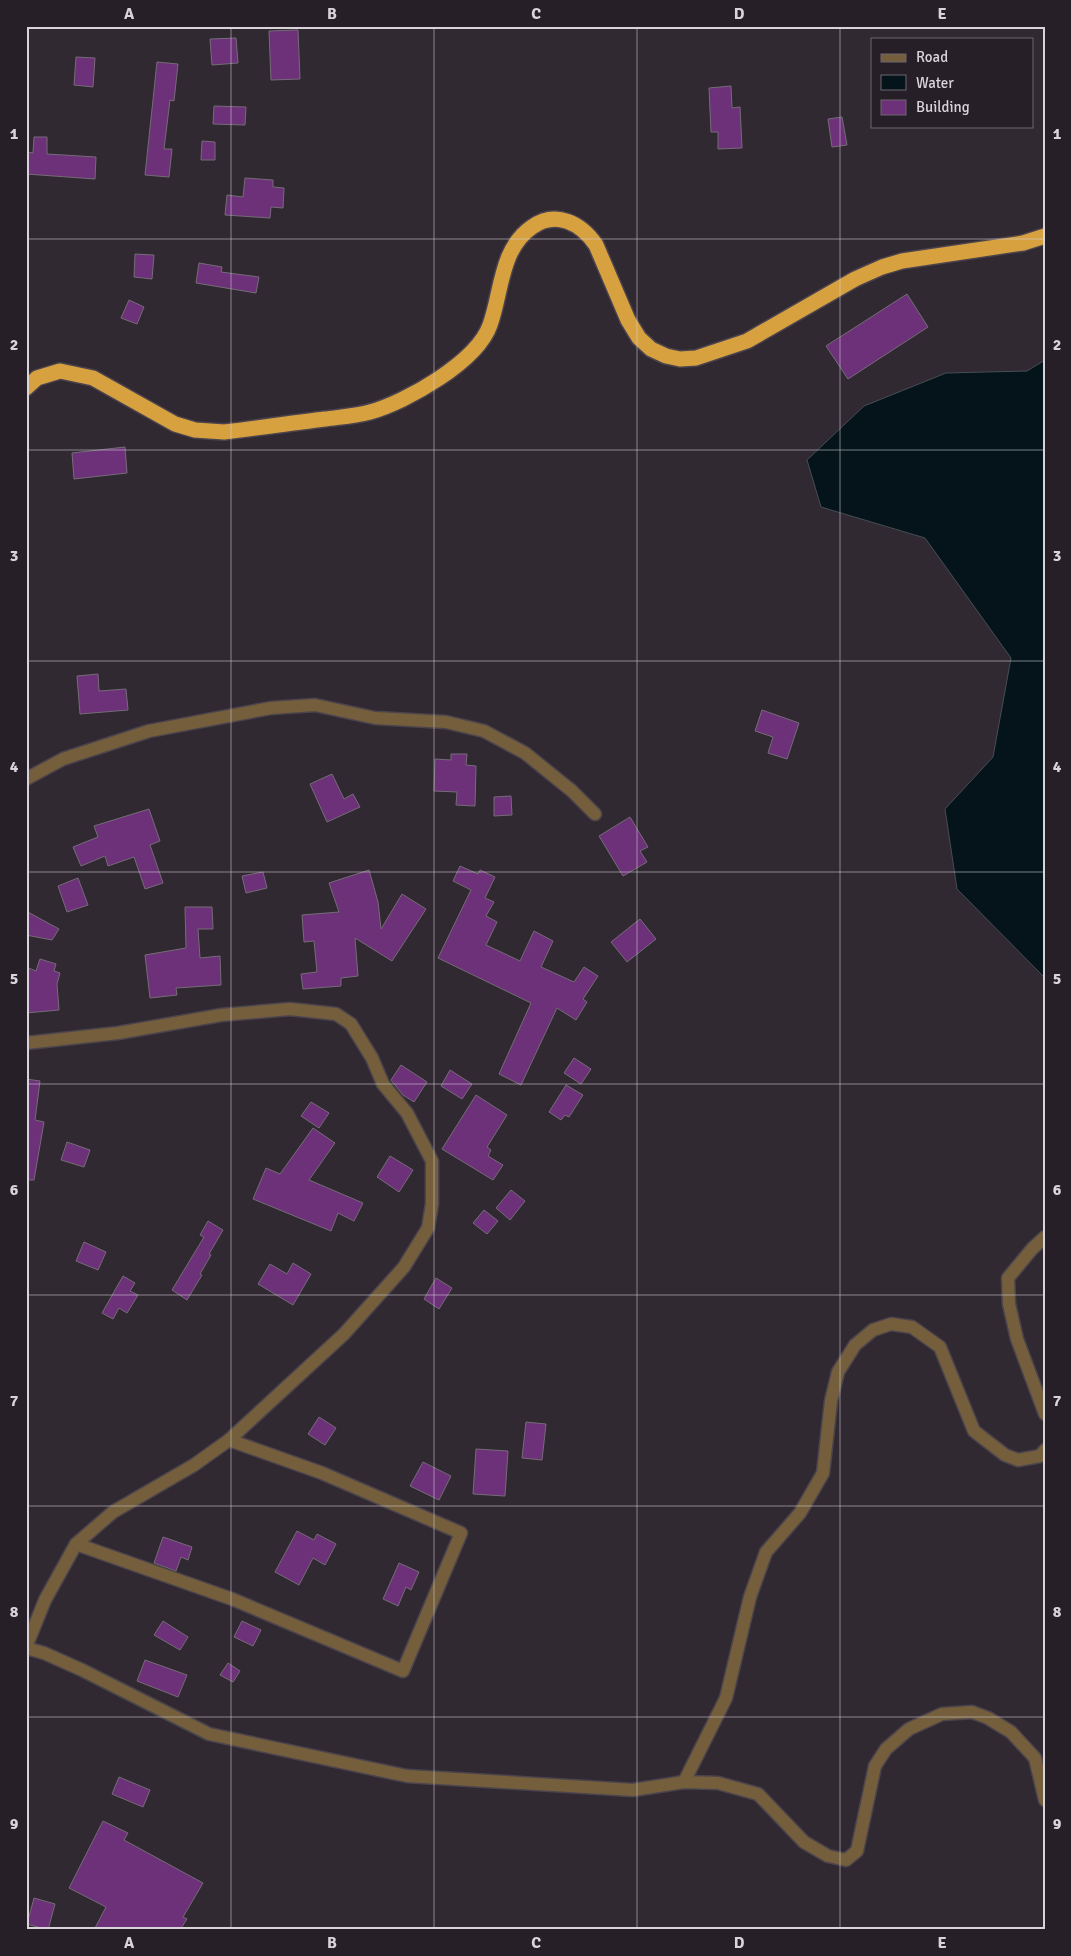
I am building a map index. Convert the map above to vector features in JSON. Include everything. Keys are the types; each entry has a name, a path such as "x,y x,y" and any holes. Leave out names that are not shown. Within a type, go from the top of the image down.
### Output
{"highway":[{"path":"26,388 38,378 60,371 93,378 175,424 208,432 224,432 370,412 408,397 467,358 489,328 498,302 503,270 512,248 532,226 556,218 569,221 580,227 596,245 628,320 640,338 651,349 666,356 680,359 696,358 747,341 856,279 882,267 902,261 1023,242 1045,236"}],"street":[{"path":"26,779 63,759 150,731 271,708 315,705 375,718 446,722 484,731 525,753 572,791 594,814"},
{"path":"26,1044 118,1033 221,1015 290,1009 336,1014 352,1024 372,1058 383,1084 407,1113 432,1161 432,1204 428,1228 404,1267 344,1334 229,1440 194,1465 113,1512 76,1544 45,1600 26,1647 44,1653 133,1694 157,1709 209,1734 407,1776 633,1790 684,1782 718,1783 758,1794 804,1842 828,1856 846,1860 857,1852 875,1766 886,1750 909,1729 942,1714 972,1712 988,1718 1011,1732 1035,1758 1045,1800"},
{"path":"1045,1237 1032,1249 1008,1278 1009,1304 1017,1339 1045,1414"},
{"path":"684,1782 726,1698 750,1597 766,1552 800,1513 823,1473 831,1401 838,1372 856,1345 873,1330 891,1324 912,1327 940,1347 974,1431 1005,1455 1018,1460 1040,1456 1045,1450"},
{"path":"76,1544 232,1599 403,1671 461,1533 322,1473 229,1440"}],"water":[{"path":"1045,360 1045,978 957,889 945,809 993,757 1011,658 925,538 821,507 807,460 864,406 946,373 1027,371"}],"building":[{"path":"298,30 300,79 271,80 269,31"},
{"path":"236,38 238,63 212,65 210,39"},
{"path":"76,57 95,58 93,87 74,85"},
{"path":"157,62 178,64 174,101 170,100 164,149 172,149 169,177 145,175"},
{"path":"731,86 732,108 740,107 742,148 718,149 718,132 711,132 709,88"},
{"path":"214,106 246,107 245,125 213,124"},
{"path":"842,117 847,145 832,147 828,119"},
{"path":"34,137 47,137 47,154 96,157 95,179 26,174 27,152 33,153"},
{"path":"202,141 215,142 215,160 201,160"},
{"path":"245,178 273,180 273,187 284,188 283,208 271,207 270,218 225,215 227,195 243,197"},
{"path":"135,254 154,255 152,279 134,277"},
{"path":"199,263 222,267 221,272 259,277 256,293 196,283"},
{"path":"907,294 928,327 848,379 826,346"},
{"path":"129,300 144,307 137,324 121,318"},
{"path":"125,447 127,473 74,479 72,453"},
{"path":"98,674 99,691 126,689 128,710 80,714 77,676"},
{"path":"762,710 799,723 787,759 768,753 773,737 755,731"},
{"path":"451,754 467,754 466,765 476,766 475,806 456,805 457,792 434,791 435,759 451,760"},
{"path":"332,774 344,799 353,794 360,807 327,822 310,784"},
{"path":"511,796 512,815 494,816 494,797"},
{"path":"149,809 160,841 150,845 163,883 145,889 134,857 108,866 105,856 81,866 73,847 98,837 94,826"},
{"path":"630,817 648,847 640,851 647,862 623,876 599,836"},
{"path":"460,866 478,874 480,870 495,877 485,898 494,902 486,916 497,922 486,945 520,961 534,931 553,941 541,967 574,982 584,967 598,976 583,999 587,1002 576,1020 557,1008 521,1085 499,1074 531,1003 438,958 471,890 453,881"},
{"path":"369,870 378,902 381,929 402,894 426,909 392,961 355,938 358,976 341,978 341,986 303,989 301,974 317,972 314,941 304,942 302,915 339,912 329,883"},
{"path":"263,872 267,888 246,893 242,876"},
{"path":"78,878 88,905 67,912 58,886"},
{"path":"185,907 212,907 213,929 198,929 200,958 220,956 221,985 176,988 177,995 150,998 145,955 186,948"},
{"path":"26,911 59,929 52,940 26,935"},
{"path":"640,919 656,939 627,962 611,942"},
{"path":"40,959 56,964 54,971 60,973 57,984 59,1010 26,1013 26,967 36,971"},
{"path":"574,1058 591,1069 581,1084 564,1073"},
{"path":"401,1065 427,1082 414,1102 403,1095 391,1080"},
{"path":"450,1070 472,1084 462,1099 441,1086"},
{"path":"26,1079 40,1081 35,1120 44,1122 34,1180 26,1180"},
{"path":"566,1085 583,1095 569,1117 565,1115 561,1120 549,1112"},
{"path":"476,1095 507,1115 487,1147 491,1150 488,1156 503,1165 493,1180 442,1149"},
{"path":"311,1102 329,1113 319,1128 301,1116"},
{"path":"313,1128 335,1143 309,1180 363,1203 354,1221 338,1213 331,1231 253,1199 266,1168 280,1174"},
{"path":"67,1142 90,1150 84,1167 61,1160"},
{"path":"390,1156 413,1170 399,1192 377,1177"},
{"path":"511,1190 525,1201 510,1220 496,1208"},
{"path":"484,1210 498,1221 487,1234 473,1223"},
{"path":"208,1221 223,1230 209,1254 211,1255 200,1274 202,1275 187,1300 172,1290 204,1237 200,1235"},
{"path":"84,1242 106,1252 98,1270 76,1261"},
{"path":"293,1263 311,1274 293,1305 258,1284 270,1264 287,1274"},
{"path":"123,1276 135,1283 130,1291 138,1295 127,1313 119,1308 113,1319 102,1313"},
{"path":"436,1278 452,1288 439,1309 424,1299"},
{"path":"319,1417 336,1428 325,1445 308,1434"},
{"path":"526,1422 546,1424 542,1460 522,1458"},
{"path":"476,1449 508,1451 505,1496 473,1494"},
{"path":"423,1462 451,1476 439,1500 410,1486"},
{"path":"297,1531 314,1540 317,1534 336,1544 325,1565 313,1558 299,1585 275,1572"},
{"path":"163,1537 192,1547 188,1560 181,1557 176,1571 154,1563"},
{"path":"399,1563 419,1572 411,1590 406,1587 398,1606 383,1599"},
{"path":"163,1621 188,1637 180,1650 154,1635"},
{"path":"242,1621 261,1630 253,1646 234,1637"},
{"path":"145,1660 187,1675 178,1697 137,1681"},
{"path":"228,1663 240,1671 233,1682 220,1675"},
{"path":"119,1777 150,1790 143,1807 112,1794"},
{"path":"103,1821 128,1833 124,1840 203,1883 183,1917 187,1919 180,1930 94,1930 106,1907 69,1888"},
{"path":"34,1898 55,1904 48,1930 27,1924"}]}
